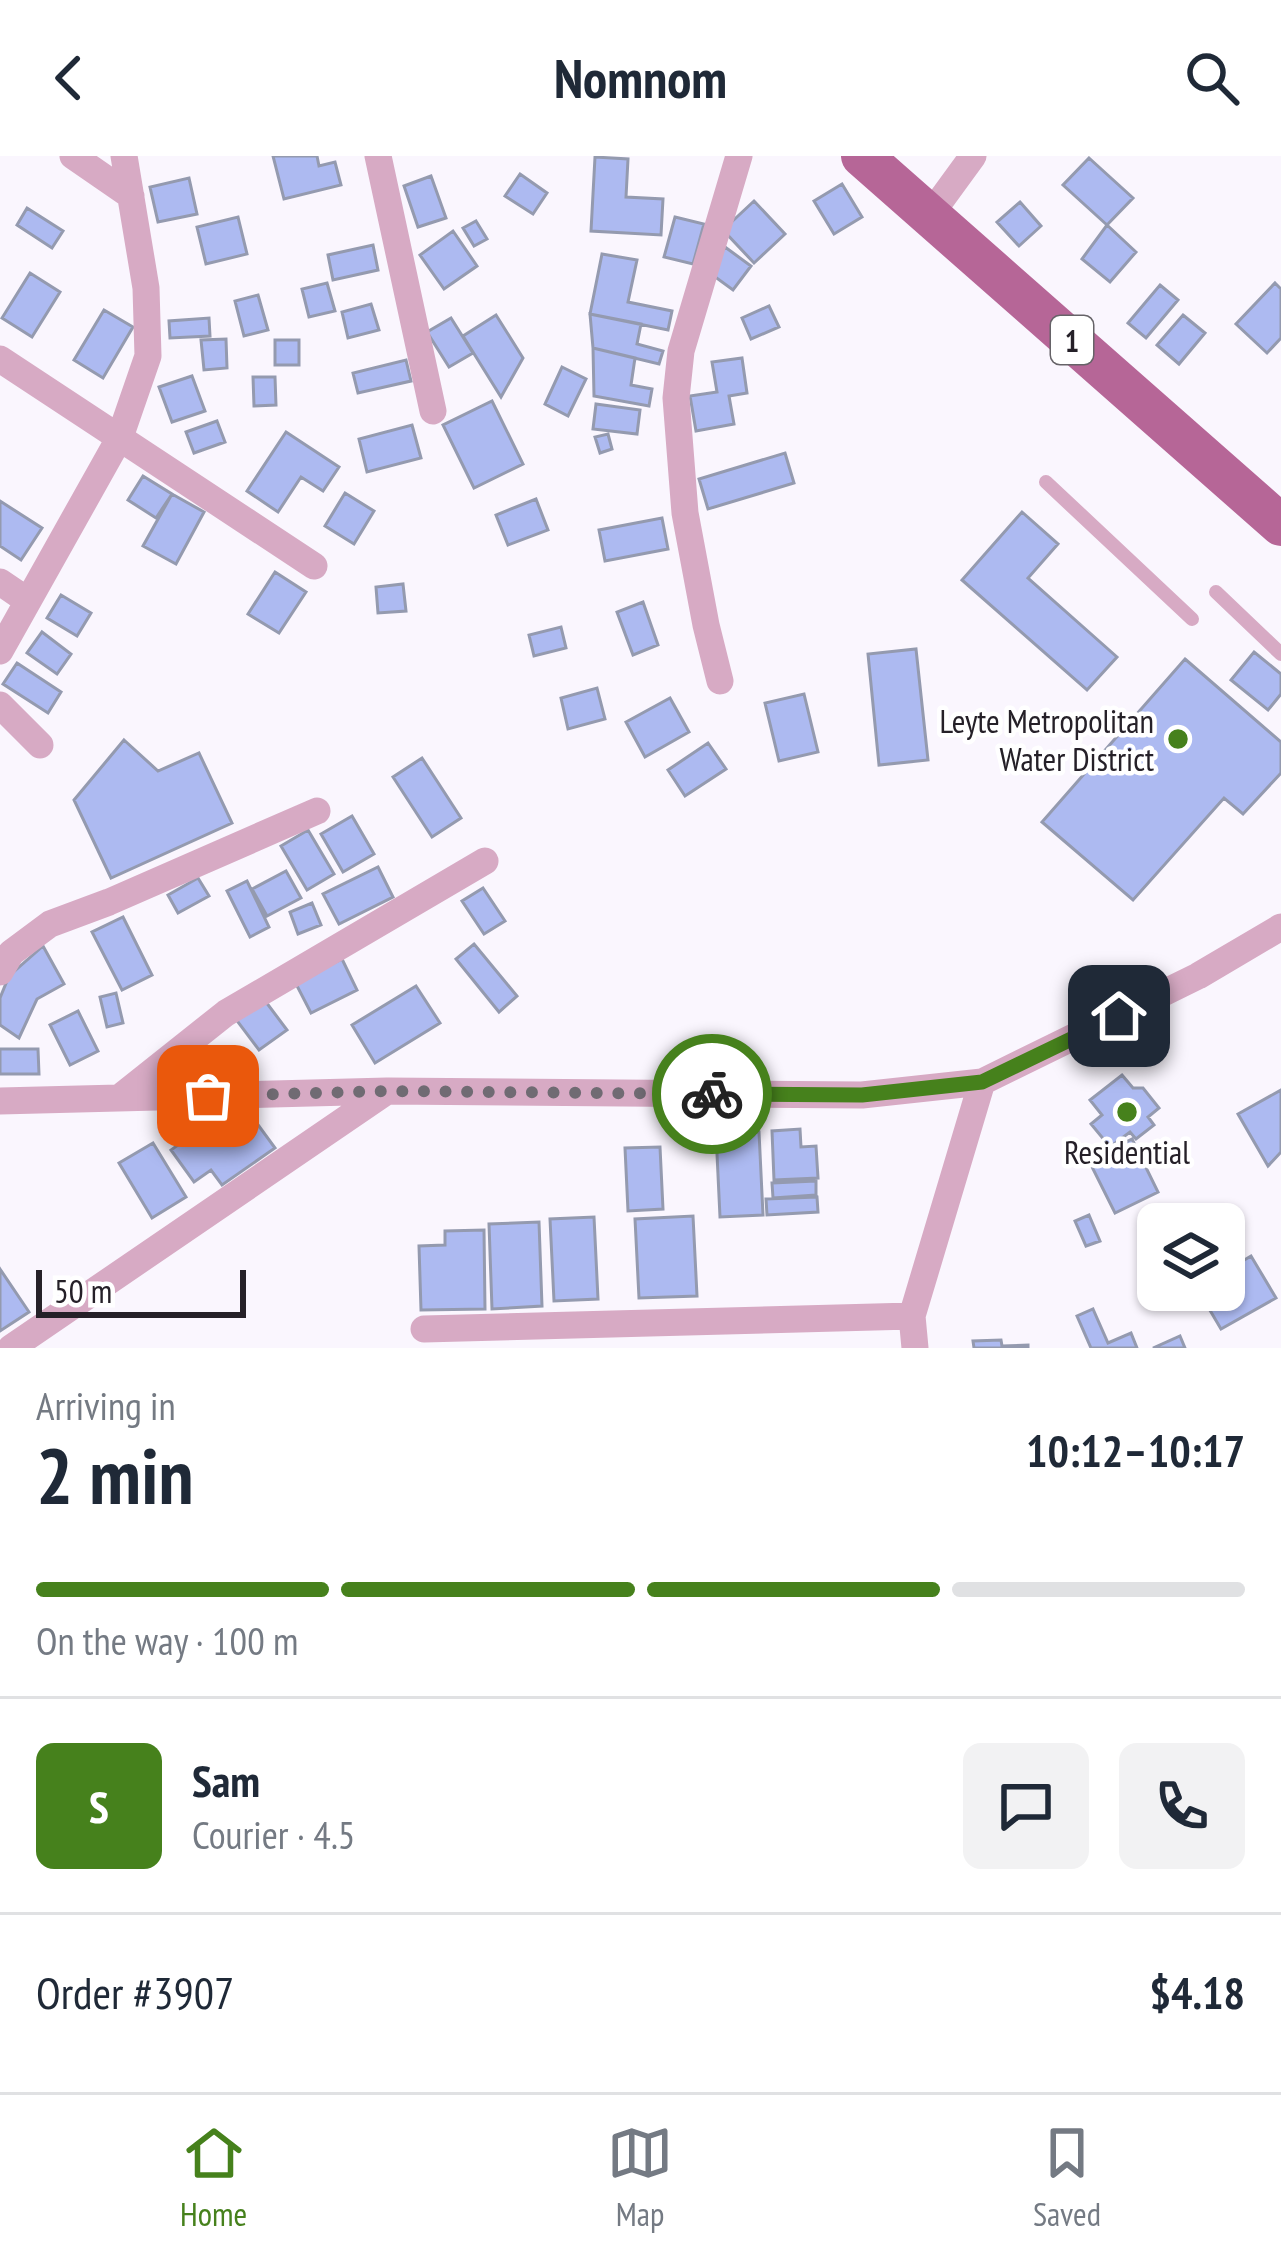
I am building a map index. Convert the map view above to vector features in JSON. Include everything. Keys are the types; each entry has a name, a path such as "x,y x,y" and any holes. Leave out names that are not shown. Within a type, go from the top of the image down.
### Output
{"main road":[{"name":"1","path":"862,156 1281,525"}],"street":[{"path":"73,156 131,196"},
{"path":"0,651 120,437 148,356 146,288 124,156"},
{"path":"378,156 434,411"},
{"path":"720,681 685,513 676,398 686,333 739,156"},
{"path":"930,215 973,156"},
{"path":"0,359 314,566"},
{"path":"0,582 28,601"},
{"path":"0,705 40,745"},
{"path":"0,972 11,953 50,924 317,811"},
{"path":"119,1098 226,1013 485,861"},
{"path":"0,1101 387,1091 862,1095 982,1082 1198,976 1281,927"},
{"path":"915,1348 912,1316 982,1082"},
{"path":"17,1346 387,1091"},
{"path":"424,1329 550,1338 912,1316"}],"lane":[{"path":"1046,482 1192,619"},
{"path":"1216,592 1281,654"}],"building":[{"path":"273,156 317,156 319,166 335,162 341,185 284,199"},
{"path":"595,157 628,159 626,197 663,199 661,235 591,231"},
{"path":"1089,158 1133,198 1107,225 1063,185"},
{"path":"520,174 547,193 533,214 505,196"},
{"path":"431,176 446,218 418,227 404,186"},
{"path":"189,178 197,214 158,222 150,187"},
{"path":"842,184 862,217 834,234 814,201"},
{"path":"754,201 785,234 754,263 723,230"},
{"path":"1020,202 1041,226 1019,246 997,222"},
{"path":"27,208 63,231 52,248 17,225"},
{"path":"238,217 247,254 206,264 197,227"},
{"path":"675,217 704,224 693,264 664,257"},
{"path":"476,221 487,239 474,246 463,228"},
{"path":"1107,225 1136,252 1110,282 1082,259"},
{"path":"453,231 477,266 444,289 420,255"},
{"path":"373,245 378,270 333,280 328,255"},
{"path":"725,247 751,266 733,290 707,271"},
{"path":"602,254 637,260 628,302 672,311 668,330 590,314"},
{"path":"30,273 60,292 32,337 2,318"},
{"path":"327,283 335,311 309,317 302,289"},
{"path":"1275,283 1281,289 1281,338 1267,353 1236,324"},
{"path":"1160,285 1178,300 1146,338 1128,323"},
{"path":"258,295 268,330 244,336 235,301"},
{"path":"371,304 379,330 348,338 342,312"},
{"path":"769,306 779,327 751,339 742,318"},
{"path":"104,310 133,327 103,378 74,360"},
{"path":"590,314 641,324 637,344 663,351 659,364 593,348"},
{"path":"496,315 523,358 501,397 463,336"},
{"path":"1183,315 1205,333 1179,364 1157,345"},
{"path":"209,318 210,336 170,338 169,321"},
{"path":"451,318 473,353 449,367 427,332"},
{"path":"226,339 227,368 204,370 201,340"},
{"path":"275,340 299,340 299,365 275,365"},
{"path":"593,348 635,358 631,385 652,389 649,406 594,396"},
{"path":"742,358 747,393 729,396 734,424 696,431 690,396 717,392 712,362"},
{"path":"406,360 411,381 358,393 353,373"},
{"path":"562,367 586,379 568,416 545,404"},
{"path":"192,376 205,411 172,422 159,387"},
{"path":"253,377 275,377 276,405 254,406"},
{"path":"492,401 523,464 474,488 443,425"},
{"path":"596,404 640,410 637,434 593,429"},
{"path":"217,421 225,442 194,453 186,432"},
{"path":"412,425 421,458 367,472 359,439"},
{"path":"286,432 339,467 323,491 301,477 278,512 247,491"},
{"path":"608,434 612,449 600,453 595,437"},
{"path":"785,453 794,483 708,509 699,479"},
{"path":"143,476 172,494 156,518 128,500"},
{"path":"345,493 374,511 354,544 325,526"},
{"path":"172,494 204,512 176,564 143,546"},
{"path":"536,499 548,530 508,545 496,515"},
{"path":"0,501 42,528 21,560 0,546"},
{"name":"Leyte Metropolitan Water District","path":"1022,512 1058,544 1028,578 1117,657 1087,690 962,580"},
{"path":"662,518 668,549 605,561 599,530"},
{"path":"275,572 306,592 279,633 248,614"},
{"path":"403,584 406,611 378,613 376,587"},
{"path":"61,595 91,613 77,636 47,618"},
{"path":"643,602 658,645 633,655 617,612"},
{"path":"561,627 566,648 534,656 529,635"},
{"path":"42,632 71,654 57,674 27,653"},
{"path":"916,649 928,760 879,765 868,654"},
{"path":"1254,652 1281,674 1281,694 1268,710 1231,680"},
{"path":"1185,659 1281,742 1281,773 1243,814 1224,798 1133,900 1042,822"},
{"path":"17,663 61,692 48,713 3,684"},
{"path":"597,688 605,719 568,729 561,698"},
{"path":"804,694 818,752 779,761 765,703"},
{"path":"670,698 689,732 645,757 626,722"},
{"path":"124,740 158,771 199,753 232,823 111,878 74,800"},
{"path":"708,743 726,769 685,796 668,770"},
{"path":"422,758 461,818 432,837 393,777"},
{"path":"352,816 374,854 343,872 321,834"},
{"path":"308,830 334,874 307,890 281,846"},
{"path":"378,867 393,897 339,924 323,894"},
{"path":"286,871 301,898 267,916 252,889"},
{"path":"198,878 209,896 178,913 168,895"},
{"path":"247,881 269,927 250,937 227,891"},
{"path":"483,888 505,921 484,934 462,901"},
{"path":"312,903 321,925 298,934 290,912"},
{"path":"123,917 152,975 122,990 92,932"},
{"path":"474,944 517,996 499,1012 456,959"},
{"path":"43,946 64,984 37,999 19,1038 0,1025 0,998 9,976"},
{"path":"342,959 357,990 311,1013 295,982"},
{"path":"416,986 440,1023 375,1063 352,1025"},
{"path":"116,993 123,1023 107,1027 100,997"},
{"path":"260,994 287,1030 259,1050 232,1014"},
{"path":"78,1011 98,1051 70,1065 50,1025"},
{"path":"0,1049 38,1049 39,1074 0,1074"},
{"name":"Residential","path":"1122,1075 1133,1088 1143,1088 1159,1108 1148,1117 1154,1125 1136,1139 1130,1132 1110,1147 1091,1124 1102,1115 1090,1100"},
{"name":"Residential","path":"1281,1090 1281,1152 1268,1166 1238,1114"},
{"path":"248,1111 275,1148 222,1185 211,1170 194,1182 171,1150 218,1116 226,1127"},
{"path":"800,1129 801,1147 816,1146 818,1178 774,1180 772,1131"},
{"path":"759,1132 763,1215 720,1217 716,1133"},
{"path":"1132,1139 1158,1192 1115,1213 1089,1161"},
{"path":"153,1143 186,1197 152,1218 119,1163"},
{"path":"660,1147 663,1209 628,1211 625,1148"},
{"path":"816,1181 816,1195 773,1198 772,1183"},
{"path":"817,1197 818,1212 767,1215 766,1199"},
{"path":"1089,1215 1100,1241 1086,1246 1075,1221"},
{"path":"693,1216 697,1296 639,1298 635,1219"},
{"path":"594,1217 598,1299 554,1301 550,1219"},
{"path":"539,1222 542,1306 492,1309 489,1224"},
{"path":"484,1230 485,1309 421,1310 419,1246 445,1245 445,1231"},
{"path":"1251,1256 1276,1298 1221,1329 1210,1311 1245,1311 1245,1260"},
{"path":"0,1269 29,1312 0,1331"},
{"path":"1093,1309 1108,1343 1131,1333 1137,1348 1091,1348 1077,1316"},
{"path":"1180,1336 1185,1348 1153,1348"},
{"path":"1001,1340 1002,1346 1028,1348 974,1348 973,1341"}],"way so far":[{"path":"208,1096 387,1091 712,1094"}],"place":[{"name":"Leyte Metropolitan Water District","path":"1178,739"},
{"name":"Residential","path":"1127,1112"}],"route":[{"path":"712,1094 862,1095 982,1082 1119,1016"}]}
